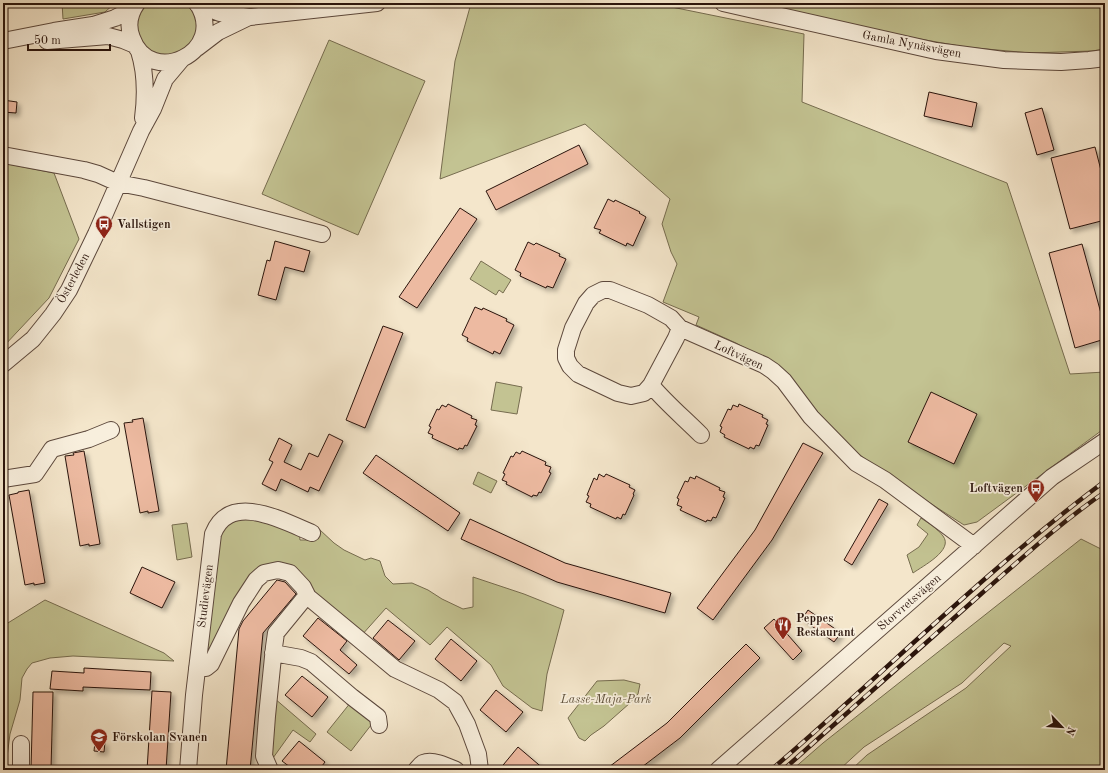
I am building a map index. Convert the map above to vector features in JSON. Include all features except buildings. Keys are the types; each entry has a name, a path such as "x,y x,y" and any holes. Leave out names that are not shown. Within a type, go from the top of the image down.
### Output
{"street":[{"path":"197,3 220,13 250,17 376,3"},
{"path":"196,49 202,37 204,25 202,14 197,3"},
{"name":"Gamla Nynäsvägen","path":"724,3 936,51 1004,60 1028,61 1061,62 1105,58"},
{"path":"3,42 54,30 93,25 115,18 135,6"},
{"name":"Österleden","path":"135,6 130,19 129,27 130,34 143,63 146,91 141,131"},
{"path":"3,42 54,41 108,36 123,40 155,61 168,63 186,57 218,32 250,17"},
{"name":"Österleden","path":"3,364 33,338 53,314 69,290 96,234 141,131 153,109 165,79 180,60"},
{"path":"3,155 84,170 98,174 118,183 144,188 322,234"},
{"name":"Loftvägen","path":"680,328 650,385 644,393 631,396 618,393 578,374 570,366 566,358 566,350 573,328 586,303 593,295 602,290 610,290 648,305 671,318 680,328 764,365 773,371 784,381 811,417 856,463 885,480 974,546"},
{"path":"650,385 701,435"},
{"path":"3,479 35,474 52,449 89,439 111,430"},
{"name":"Storvretsvägen","path":"718,770 1052,477 1105,441"},
{"name":"Studievägen","path":"188,770 197,668 213,534 216,526 221,520 232,514 243,511 263,513 312,533"},
{"path":"197,668 206,668 211,664 241,603 256,580 264,573 278,570 290,573 303,587 308,597 395,670 439,690 455,702 467,724 478,754 480,770"},
{"path":"270,770 264,756 276,633 303,600 308,597"},
{"path":"273,653 301,658 311,662 378,717 379,725"},
{"path":"21,744 21,770"},
{"path":"416,770 422,763 429,762 443,764 456,770"}],"green space":[{"path":"62,3 115,3 105,12 63,19"},
{"path":"149,3 192,3 198,12 197,34 190,46 169,57 145,50 136,29 139,13"},
{"path":"652,3 804,34 802,102 1007,183 1070,374 1105,372 1105,428 977,522 964,525 888,476 836,436 782,369 736,343 696,325 699,317 663,302 677,264 671,252 662,224 670,199 585,124 440,179 455,61 470,7"},
{"path":"758,3 1105,3 1105,49 1092,51 1030,53 965,47 903,36"},
{"path":"329,40 425,81 358,235 262,194"},
{"path":"3,163 54,173 79,239 49,298 3,347"},
{"path":"481,261 511,280 503,293 499,290 496,295 470,279"},
{"path":"496,382 522,387 517,414 491,410"},
{"path":"478,472 497,481 491,493 473,484"},
{"path":"243,517 299,532 300,540 316,538 320,530 344,550 365,560 371,558 380,561 385,576 393,584 412,583 463,609 473,607 473,577 524,594 564,610 547,674 542,711 532,708 503,686 491,665 447,627 430,645 386,608 361,636 273,566 205,663 217,546 226,527 232,522"},
{"path":"921,518 938,531 943,536 945,541 944,547 936,557 913,573 907,555 919,547 928,534 917,525"},
{"path":"187,523 192,557 177,560 172,525"},
{"path":"1081,539 1105,551 1105,770 851,770 867,755 966,688 1011,646 1004,643 962,683 864,747 839,770 792,770 823,743"},
{"path":"45,600 164,653 174,661 73,656 50,658 32,663 22,678 20,700 10,734 7,757 8,770 3,770 3,626"},
{"name":"Lasse-Maja-Park","path":"624,680 640,684 638,694 630,703 585,741 579,738 568,718 597,681"},
{"path":"274,698 316,734 310,742 293,730 273,758 269,741"},
{"path":"351,702 375,720 351,751 327,732"}],"railway":[{"path":"771,770 977,586 1061,515 1105,481"},
{"path":"783,770 1026,554 1057,528 1105,492"}],"place":[{"name":"Vallstigen","path":"104,239"},
{"name":"Loftvägen","path":"1036,503"},
{"name":"Peppes Restaurant","path":"783,640"},
{"name":"Förskolan Svanen","path":"99,752"}]}
